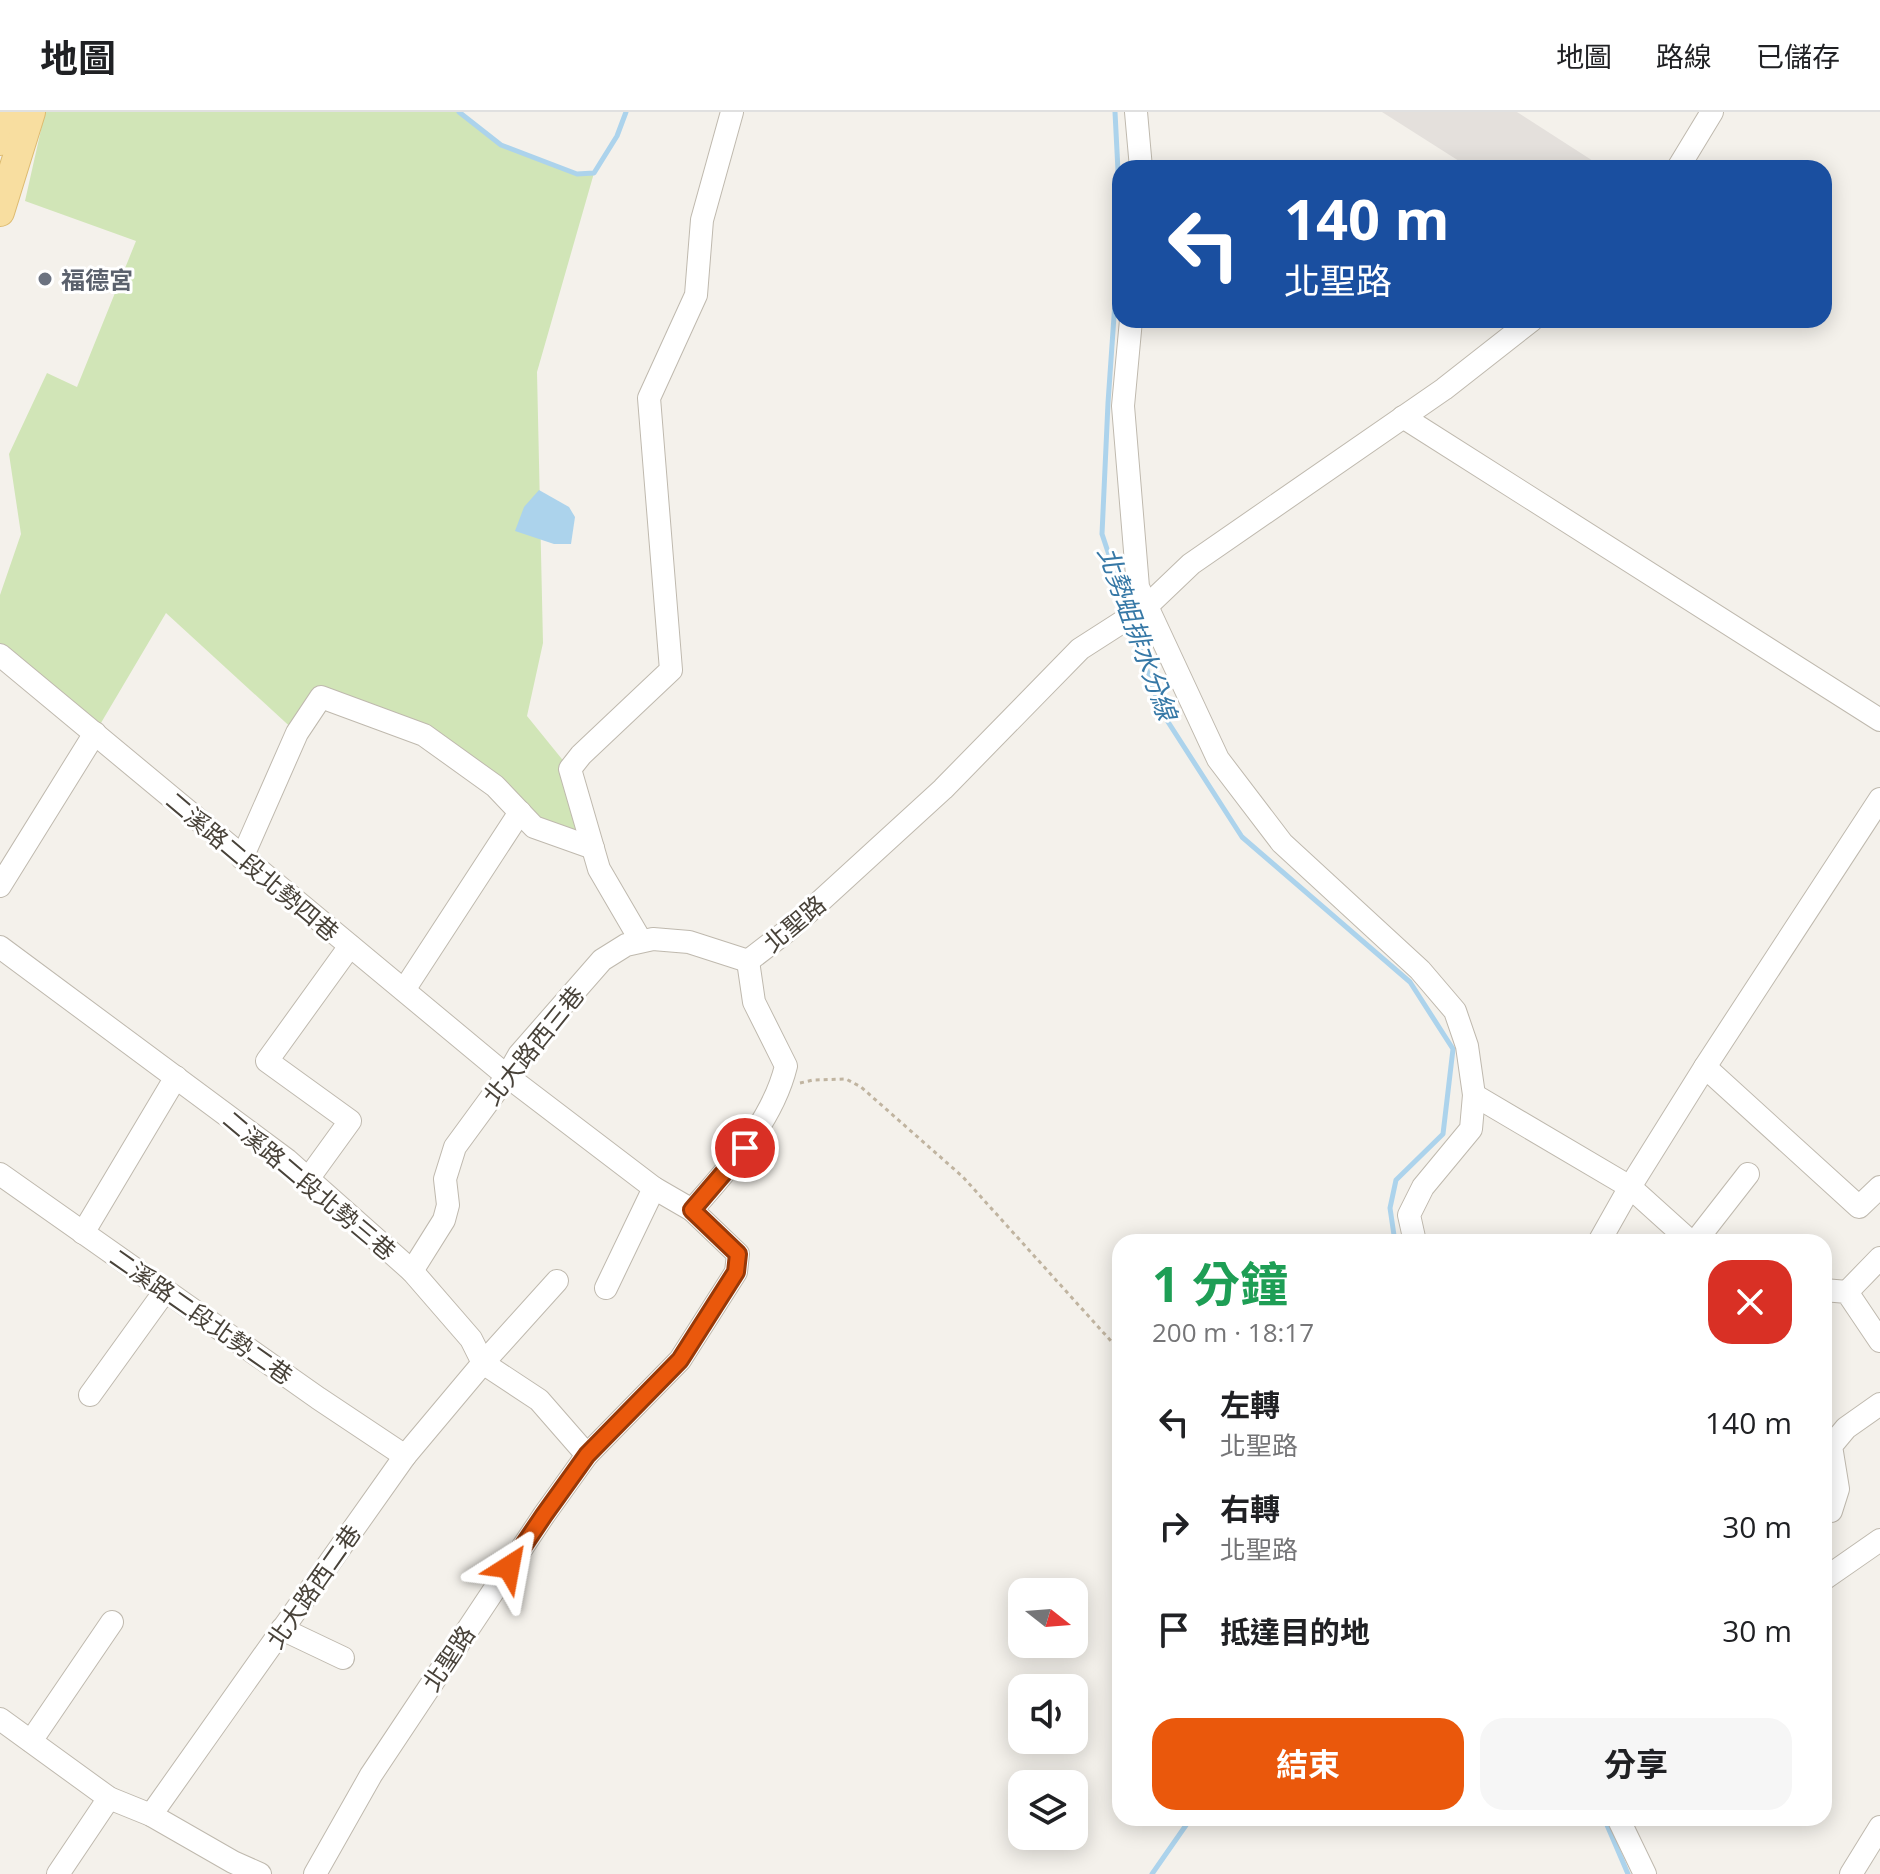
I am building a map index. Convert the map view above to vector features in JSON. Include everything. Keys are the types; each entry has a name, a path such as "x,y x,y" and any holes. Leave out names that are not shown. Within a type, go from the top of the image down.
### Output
{"main road":[{"path":"0,141 9,112"},
{"path":"0,212 31,112"}],"street":[{"path":"641,941 599,869 570,769 671,670 649,398 696,295 702,220 732,112"},
{"path":"1136,112 1140,160"},
{"path":"1683,160 1712,112"},
{"path":"1130,328 1123,406 1138,587 1136,614 1218,759 1282,843 1420,970 1455,1011 1467,1046 1474,1095 1471,1129 1423,1187 1409,1215 1413,1234"},
{"name":"北聖路","path":"780,1088 786,1066 754,1002 748,961 791,928 943,789 1080,649 1136,614 1191,564 1444,389 1522,328"},
{"path":"1403,417 1880,720"},
{"name":"二溪路二段北勢四巷","path":"0,655 507,1076"},
{"path":"242,858 297,733 321,697 424,735 495,786 534,827 593,848"},
{"path":"0,886 95,733"},
{"path":"1604,1234 1705,1067 1880,799"},
{"path":"404,990 520,812"},
{"name":"北大路西三巷","path":"412,1271 444,1220 448,1205 445,1179 455,1147 519,1055 602,960 626,945 653,939 689,942 748,961"},
{"path":"308,1179 350,1121 267,1061 350,946"},
{"name":"二溪路二段北勢三巷","path":"1,950 287,1160 412,1271 471,1339 483,1363 539,1400 587,1455"},
{"path":"1705,1067 1859,1207 1880,1187"},
{"path":"507,1076 654,1188 692,1210 745,1148 780,1088"},
{"path":"83,1233 176,1077"},
{"path":"1474,1095 1630,1187 1684,1234"},
{"name":"二溪路二段北勢二巷","path":"0,1174 405,1456"},
{"path":"1699,1234 1748,1174"},
{"path":"606,1288 654,1188"},
{"name":"北聖路","path":"315,1874 371,1775 544,1515 587,1455 680,1360 736,1272 738,1254 692,1210"},
{"path":"1847,1292 1880,1258"},
{"name":"北大路西二巷","path":"151,1815 405,1456 557,1281"},
{"path":"90,1395 165,1291"},
{"path":"1832,1291 1847,1292"},
{"path":"1847,1292 1880,1341"},
{"path":"1832,1445 1846,1428 1880,1404"},
{"path":"1832,1452 1838,1489 1832,1508"},
{"path":"1832,1573 1880,1540"},
{"path":"31,1741 112,1622"},
{"path":"282,1629 343,1658"},
{"path":"0,1719 109,1798 151,1815 260,1874"},
{"path":"58,1874 109,1798"},
{"path":"1622,1826 1645,1874"},
{"path":"1851,1874 1880,1827"}],"path":[{"path":"780,1088 813,1080 846,1079 861,1087 963,1177 1112,1342"}],"shaded area":[{"path":"1382,112 1517,112 1592,160 1457,160"}],"green space":[{"path":"45,112 459,112 501,145 577,174 594,173 537,372 543,643 527,716 570,769 593,848 534,827 424,735 322,697 297,733 166,613 95,733 0,655 0,595 21,534 9,454 47,373 77,387 136,241 25,201"}],"water":[{"path":"539,490 569,507 575,517 571,544 554,544 515,531 524,507"}],"waterway":[{"path":"459,112 501,145 577,174 594,173 617,136 626,112"},
{"name":"北勢蛆排水分線","path":"1115,112 1117,160"},
{"name":"北勢蛆排水分線","path":"1113,328 1102,534 1127,609"},
{"name":"北勢蛆排水分線","path":"1131,623 1161,711 1242,837 1410,982 1453,1049 1443,1134 1396,1180 1390,1208 1394,1234"},
{"path":"1152,1874 1185,1826"},
{"name":"北勢蛆排水分線","path":"1607,1826 1628,1874"}],"place":[{"name":"福德宮","path":"45,279"}],"route":[{"path":"509,1567 587,1455 680,1360 736,1272 738,1254 692,1210 745,1148"}]}
